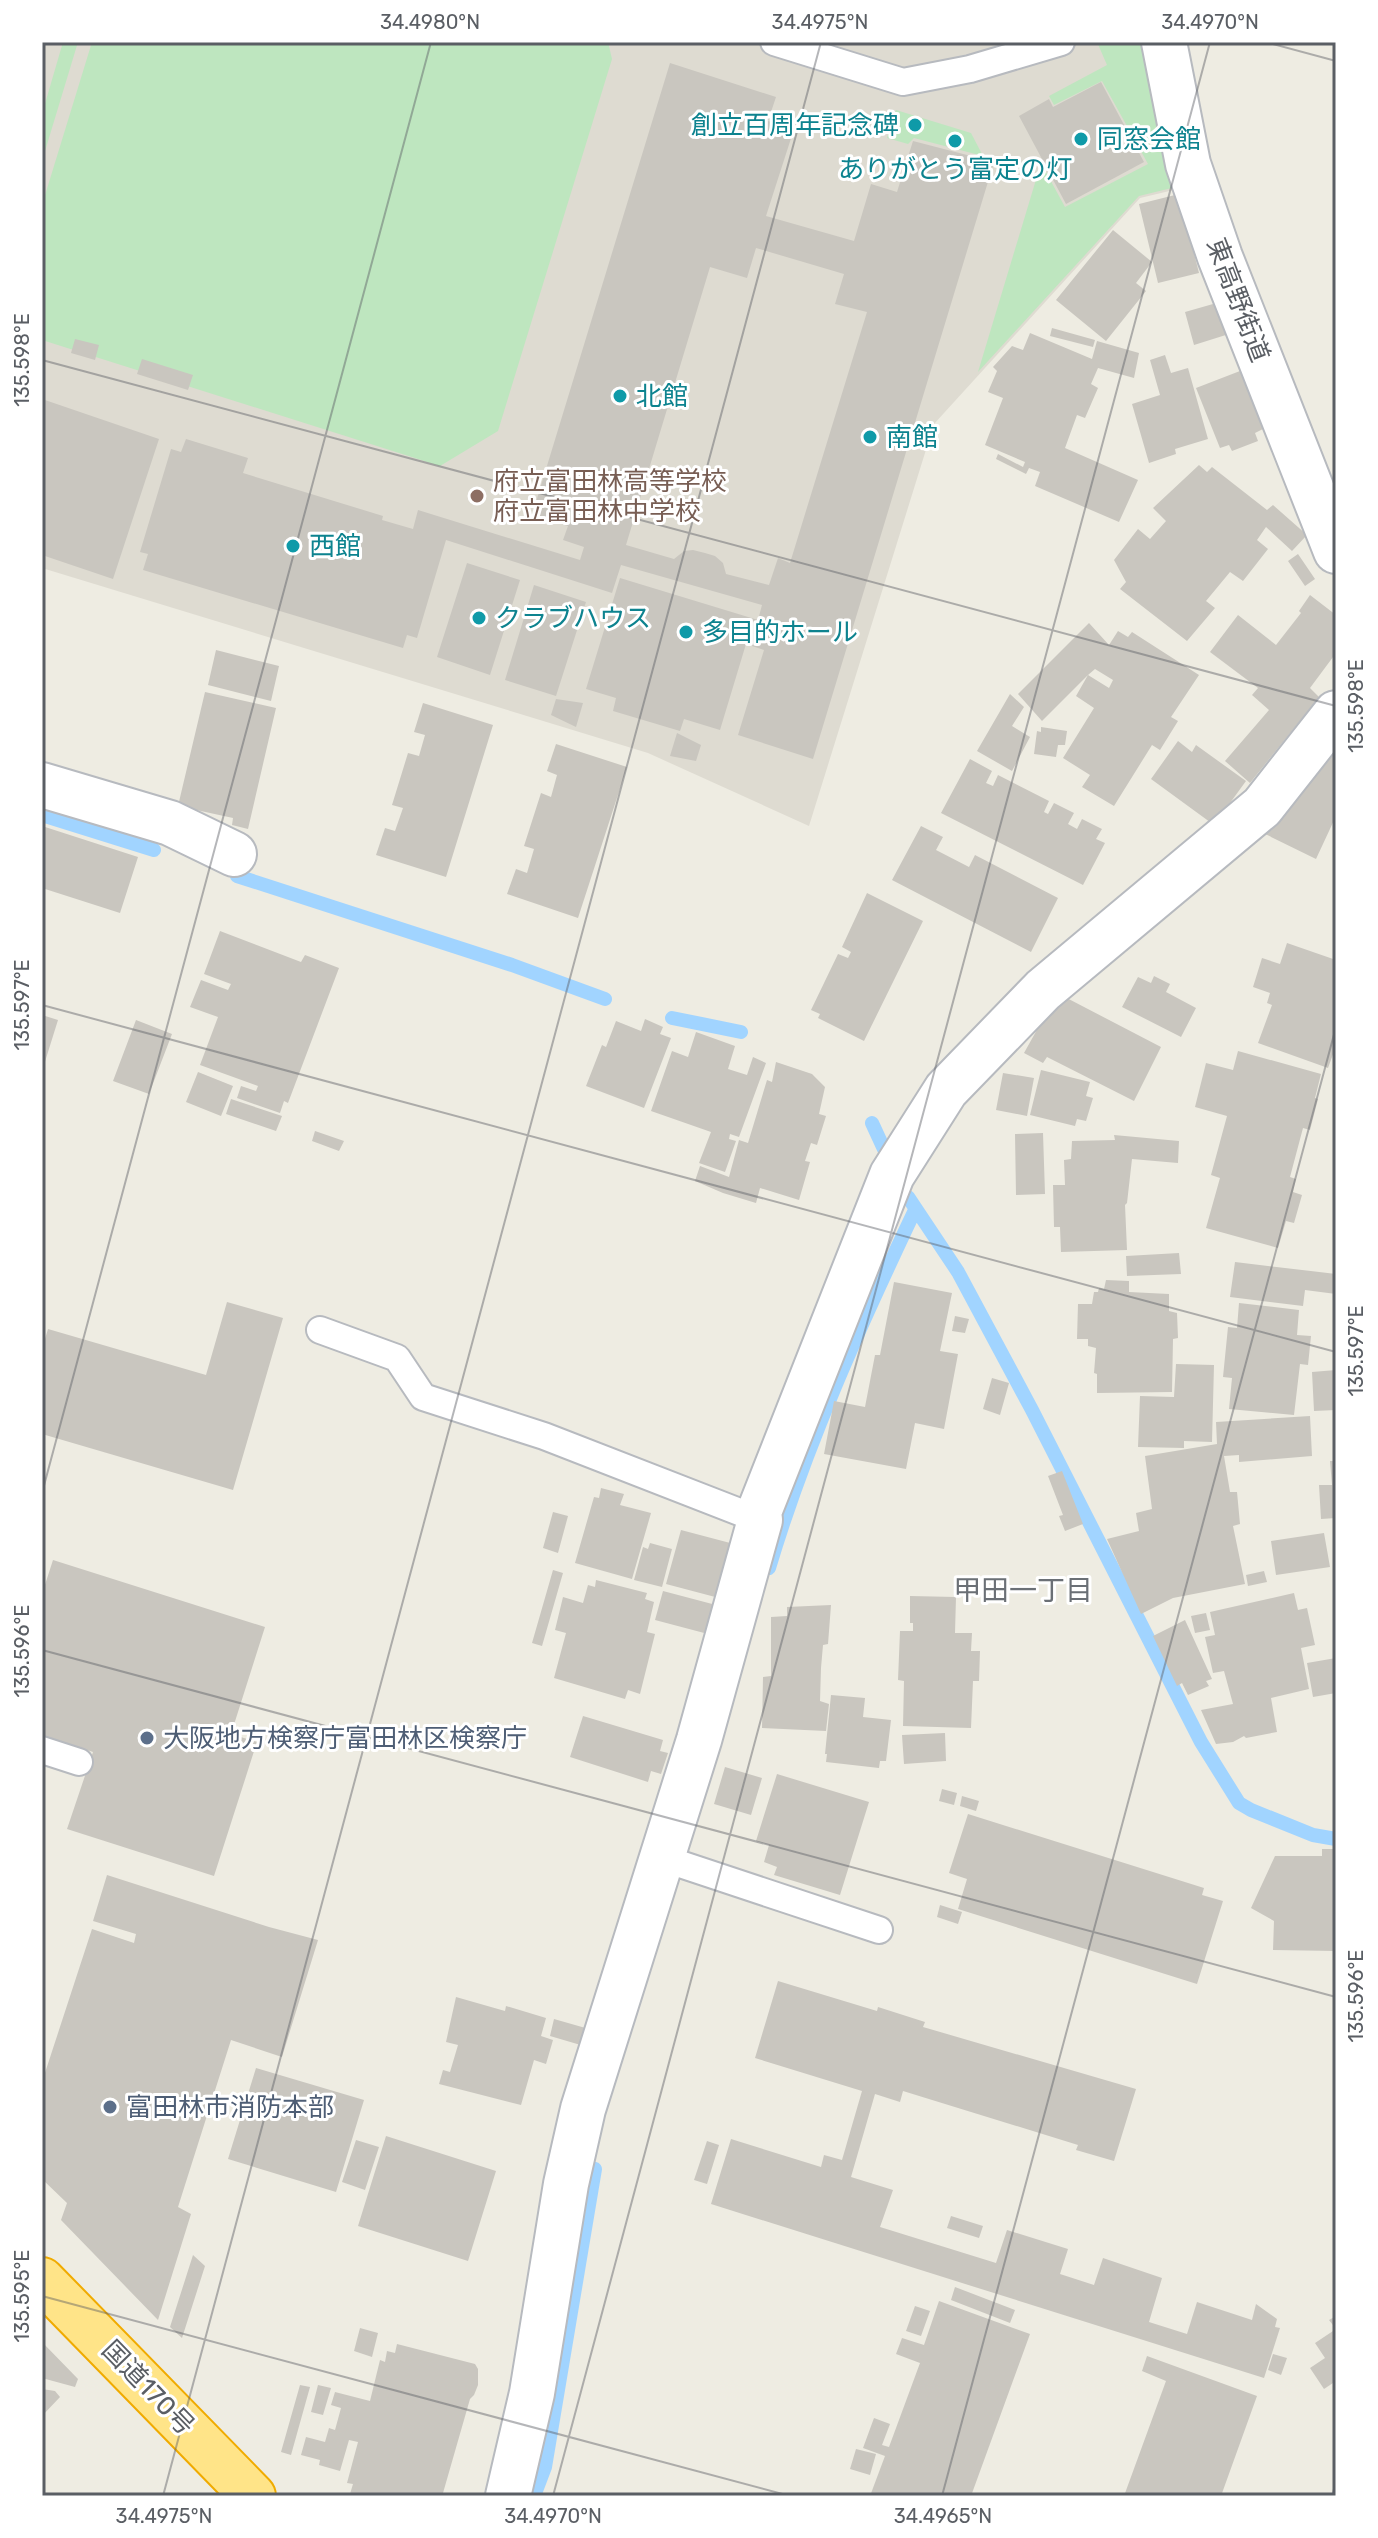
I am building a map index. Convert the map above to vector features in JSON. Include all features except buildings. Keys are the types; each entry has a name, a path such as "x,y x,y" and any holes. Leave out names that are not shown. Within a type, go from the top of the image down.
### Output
{"highway":[{"name":"国道170号","path":"42,2280 253,2496"}],"street":[{"name":"東高野街道","path":"1164,42 1188,164 1220,257 1336,551"},
{"path":"508,2496 532,2393 566,2184 583,2109 699,1740 760,1520 759,1512 892,1175 946,1090 1043,990 1262,807 1336,713"},
{"path":"42,785 170,823 234,854"}],"lane":[{"path":"774,42 903,82 970,69 1054,43"},
{"path":"320,1330 397,1358 423,1397 544,1436 760,1520"},
{"path":"42,1750 79,1762"},
{"path":"662,1858 879,1930"}],"shaded area":[{"name":"府立富田林高等学校 府立富田林中学校","path":"42,42 1141,42 1182,188 1140,198 934,424 809,826 648,753 42,568"}],"green space":[{"path":"63,42 78,42 42,161 42,114"},
{"path":"92,42 608,42 612,59 498,431 440,466 42,340 42,205"},
{"path":"1097,42 1140,42 1180,186 1139,196 978,372 1041,163 1065,207 1148,164 1102,81 1054,105 1049,96 1107,65"},
{"path":"896,110 971,133 983,156 914,138 908,144 887,138"}],"waterway":[{"path":"42,815 154,850"},
{"path":"237,876 512,965 605,999"},
{"path":"672,1018 741,1032"},
{"path":"872,1123 884,1149"},
{"path":"908,1197 958,1272 1201,1742 1239,1803 1313,1835 1336,1839"},
{"path":"769,1568 817,1431 915,1210"},
{"path":"534,2496 545,2467 595,2169"}],"place":[{"name":"創立百周年記念碑","path":"915,125"},
{"name":"同窓会館","path":"1081,139"},
{"name":"ありがとう富定の灯","path":"955,141"},
{"name":"北館","path":"620,396"},
{"name":"南館","path":"870,437"},
{"name":"府立富田林高等学校 府立富田林中学校","path":"477,496"},
{"name":"西館","path":"293,546"},
{"name":"クラブハウス","path":"479,618"},
{"name":"多目的ホール","path":"686,632"},
{"name":"大阪地方検察庁富田林区検察庁","path":"147,1738"},
{"name":"富田林市消防本部","path":"110,2107"}],"district":[{"name":"甲田一丁目","path":"1023,1590"}]}
